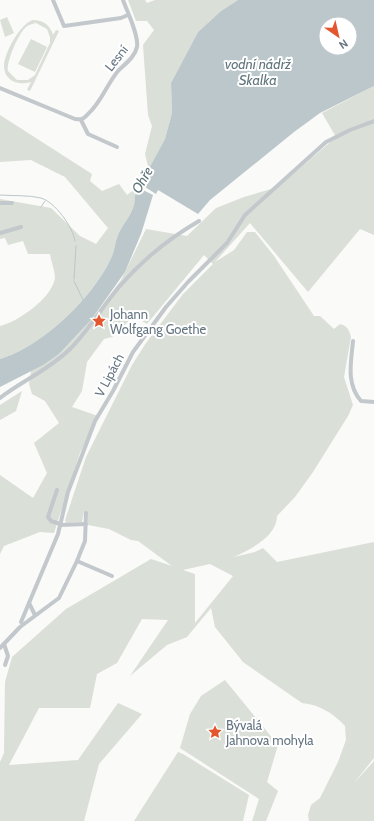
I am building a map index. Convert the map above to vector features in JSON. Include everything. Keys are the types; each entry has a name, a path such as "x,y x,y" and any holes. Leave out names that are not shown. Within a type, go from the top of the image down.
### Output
{"street":[{"path":"53,0 64,26 121,18 128,15"},
{"name":"Lesní","path":"81,120 90,113 114,76 134,55 137,48 137,39 123,0"},
{"path":"0,88 74,119 81,120 88,134 117,147"},
{"name":"V Lipách","path":"21,622 60,524 68,492 95,421 113,392 133,352 166,307 188,282 227,244 245,215 326,142 350,130 374,122"},
{"path":"0,202 12,203"},
{"path":"0,398 65,354 98,317 116,291 139,265 162,244 199,221"},
{"path":"0,233 20,226"},
{"path":"353,341 350,378 354,394 361,402 374,402"},
{"path":"57,490 48,517 51,521 60,524 86,524"},
{"path":"0,648 20,627 62,595 85,541 86,513"},
{"path":"76,561 112,576"},
{"path":"28,603 35,615"},
{"path":"4,644 8,656 5,665"}],"shaded area":[{"path":"128,0 145,0 147,3 155,0 238,0 221,11 198,32 171,83 172,113 165,139 149,170 145,154 152,126 148,115 143,45 154,30 147,21 136,21"},
{"path":"7,17 14,33 5,37 0,20"},
{"path":"33,20 43,22 50,28 53,35 56,30 59,31 30,91 27,90 31,82 17,83 9,79 4,66 10,47 18,33","holes":["35,23 47,29 50,37 50,43 35,75 28,80 17,80 8,71 8,67 13,49 19,36 26,27"]},
{"path":"31,39 47,47 35,72 18,64"},
{"path":"374,86 374,235 360,229 308,292 250,223 215,262 234,250 247,232 255,232 274,256 314,316 320,316 334,329 340,324 348,330 351,337 344,377 353,405 348,416 313,472 295,497 277,516 273,530 255,546 234,557 255,552 263,548 277,562 374,542 374,758 354,783 374,761 374,821 309,821 308,815 311,805 320,798 338,762 346,740 345,726 326,710 302,703 243,662 215,627 211,608 187,637 167,645 130,676 168,620 142,619 117,663 97,674 90,708 39,708 9,765 78,760 118,703 142,714 99,764 84,821 0,821 0,762 4,753 5,682 12,657 66,609 151,559 172,566 138,541 131,540 109,529 88,525 87,512 84,512 82,522 66,523 65,520 86,457 132,365 146,343 183,294 213,264 204,255 147,324 134,316 112,337 104,339 87,362 82,391 72,407 98,416 80,453 54,533 40,532 4,546 0,554 0,475 33,498 47,473 34,443 59,423 45,401 32,394 29,384 31,371 59,354 91,320 121,280 146,229 187,236 216,208 244,197 278,187 336,137 322,113","holes":["210,564 233,576 195,623 195,574 183,570"]},
{"path":"0,115 92,174 90,181 102,191 119,184 127,195 135,189 137,191 133,209 118,235 112,256 104,271 80,303 49,332 16,353 0,359 0,326 16,320 33,308 48,293 53,286 55,278 50,254 28,254 23,241 8,245 5,238 0,239 0,199 51,208 80,236 96,244 108,228 65,177 31,160 0,162"},
{"path":"22,391 16,411 0,420 0,405"},
{"path":"225,680 278,745 267,782 278,791 266,821 252,821 259,799 180,748 190,714 201,696"},
{"path":"178,752 249,795 243,821 134,821"}],"water":[{"name":"vodní nádrž Skalka","path":"238,0 374,0 374,86 320,113 294,132 210,200 198,214 158,190 156,194 145,187 147,182 143,180 165,139 172,113 171,83 198,32 221,11"},
{"path":"143,190 153,195 141,234 125,272 91,320 59,354 43,365 0,387 0,359 16,353 49,332 80,303 93,287 112,256 118,235 133,209 137,191 141,193"}],"waterway":[{"path":"0,195 31,196 46,200 52,204 67,222 74,235 75,241"},
{"path":"41,207 45,201"},
{"path":"74,279 76,246"},
{"path":"74,281 83,300"}],"place":[{"name":"Johann Wolfgang Goethe","path":"99,321"},
{"name":"Bývalá Jahnova mohyla","path":"215,732"}],"water label":[{"name":"Ohře","path":"142,180"}]}
